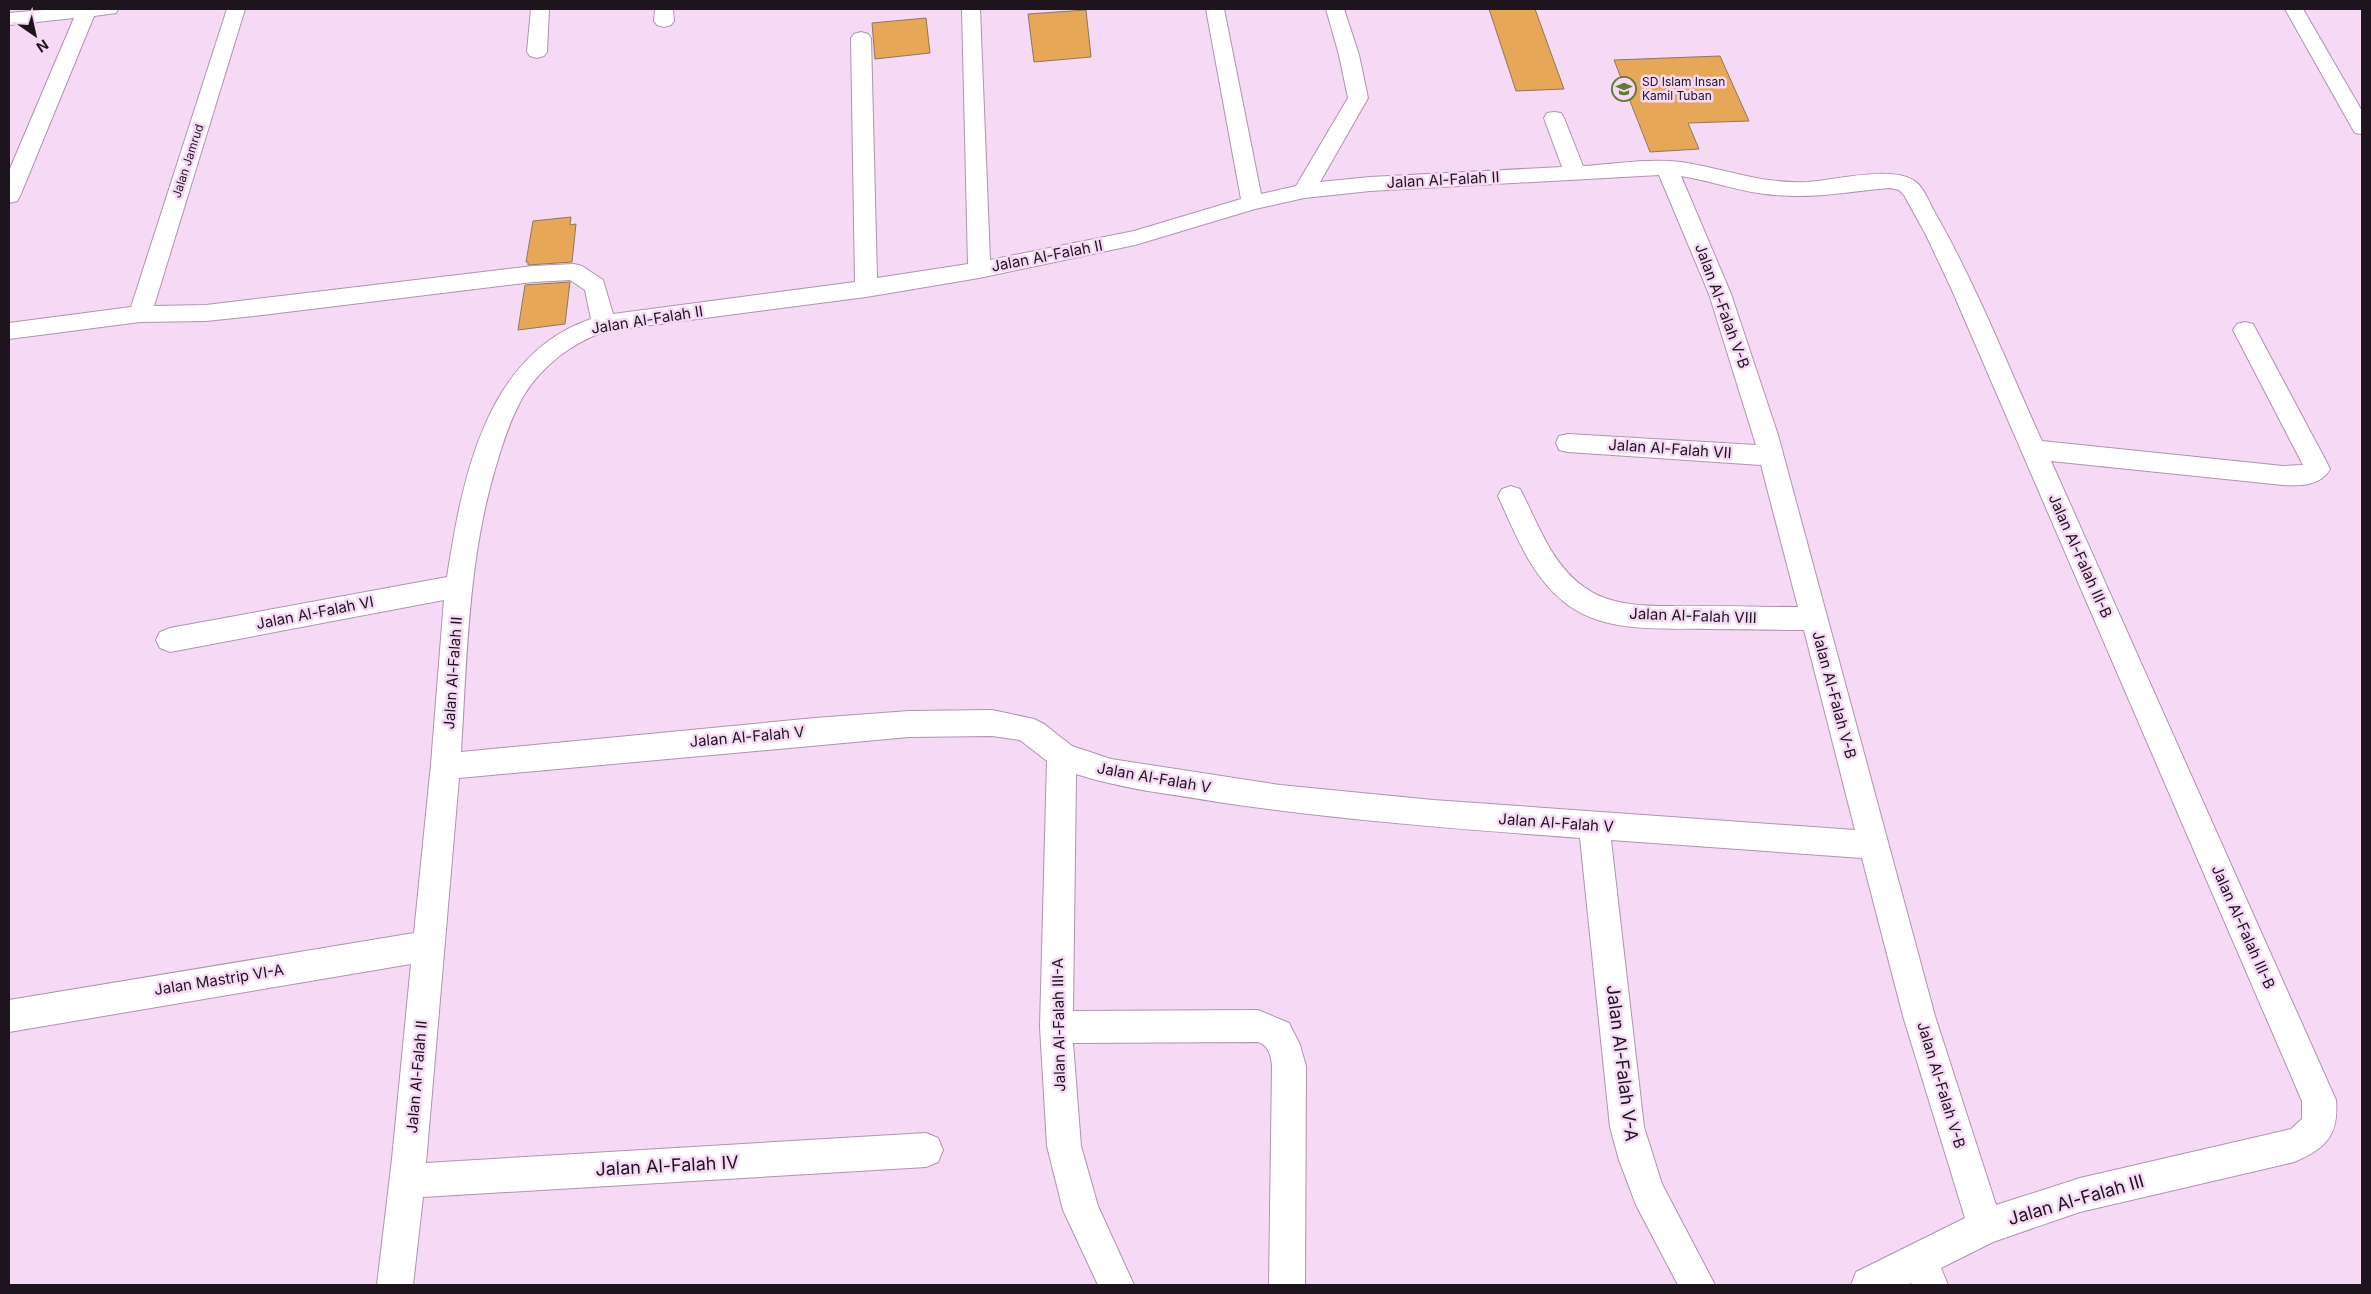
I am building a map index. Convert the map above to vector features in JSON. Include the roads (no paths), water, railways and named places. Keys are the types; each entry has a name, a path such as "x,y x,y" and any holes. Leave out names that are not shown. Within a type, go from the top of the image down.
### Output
{"street":[{"path":"9,19 109,9"},
{"name":"Jalan Jamrud","path":"140,314 236,9"},
{"path":"537,52 540,9"},
{"path":"971,9 979,270"},
{"path":"1215,9 1252,203"},
{"path":"1304,191 1358,98 1349,55 1335,9"},
{"path":"2294,9 2362,128"},
{"path":"9,196 86,10"},
{"path":"861,38 866,288"},
{"path":"2337,84 2362,86"},
{"path":"1554,118 1575,172"},
{"name":"Jalan Al-Falah II","path":"395,1285 408,1182 428,946 446,766 459,586 466,534 476,488 495,433 509,401 532,367 551,350 581,331 604,323 743,307 979,270 1134,238 1252,203 1304,191 1370,184 1667,168"},
{"name":"Jalan Al-Falah III-B","path":"1667,168 1693,170 1752,186 1775,189 1890,181 1906,185 1912,191 1937,235 2034,450 2311,1078 2319,1100 2318,1125 2310,1136 2294,1145"},
{"name":"Jalan Al-Falah V-B","path":"1667,168 1720,294 1772,456 1919,1016 1985,1227"},
{"path":"9,332 140,314 206,313 533,274 574,272 595,286 604,323"},
{"path":"2034,450 2262,473 2299,475 2314,472 2317,469 2313,458 2245,330"},
{"name":"Jalan Al-Falah VII","path":"1568,443 1772,456"},
{"name":"Jalan Al-Falah VIII","path":"1511,496 1532,542 1552,572 1574,595 1601,609 1645,616 1814,619"},
{"name":"Jalan Al-Falah VI","path":"170,640 459,586"},
{"name":"Jalan Al-Falah V","path":"446,766 815,730 967,723 1012,725 1034,733 1062,755 1111,772 1280,798 1433,814 1873,845"},
{"name":"Jalan Al-Falah III-A","path":"1062,755 1056,1027 1064,1146 1080,1210 1116,1285"},
{"name":"Jalan Al-Falah V-A","path":"1594,826 1627,1127 1648,1193 1697,1285"},
{"name":"Jalan Mastrip VI-A","path":"9,1016 428,946"},
{"path":"1056,1027 1258,1026 1268,1028 1281,1038 1285,1045 1289,1066 1287,1285"},
{"name":"Jalan Al-Falah III","path":"1869,1285 1925,1273 1985,1227 2080,1195 2294,1145"},
{"name":"Jalan Al-Falah IV","path":"408,1182 926,1150"}],"place":[{"name":"SD Islam Insan Kamil Tuban","path":"1624,89"}]}
